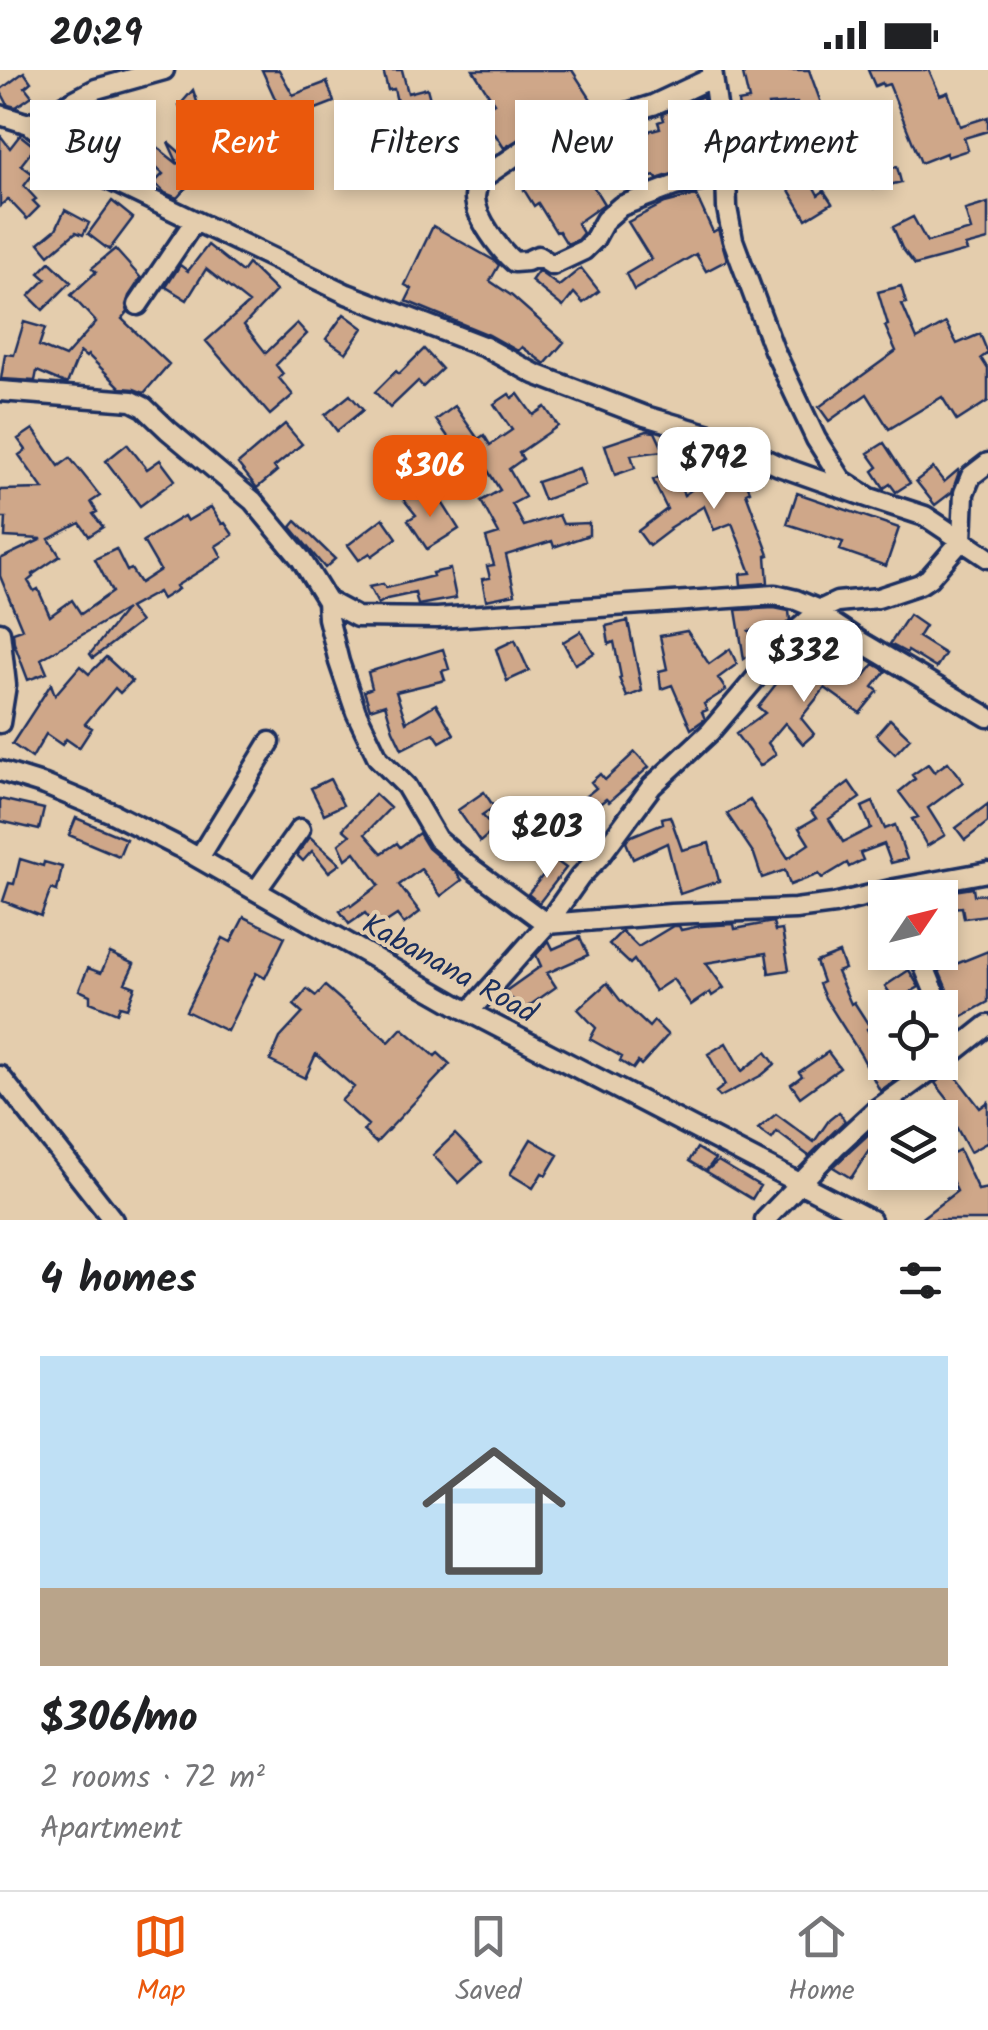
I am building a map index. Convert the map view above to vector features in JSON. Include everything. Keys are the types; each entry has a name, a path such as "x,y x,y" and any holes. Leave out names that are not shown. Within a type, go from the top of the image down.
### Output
{"street":[{"path":"29,124 96,90 164,70"},
{"path":"668,188 621,206 604,220 584,250 552,266 538,256 514,262 486,227 475,202 478,182 556,131 653,105 713,73 717,100"},
{"path":"0,115 29,124 112,181 347,294 645,416 721,438 779,466 924,516 988,558"},
{"path":"727,190 733,240 774,350 816,440 842,480 870,498"},
{"path":"138,305 194,222"},
{"path":"0,391 116,399 144,406 253,500 301,558 327,602 339,662 356,712 378,758 406,786 437,839 547,924 671,914 796,910 868,898"},
{"path":"469,1012 547,924 652,786 710,732 795,632 820,610 837,602 878,598 920,584 962,540 964,493 972,476 988,463"},
{"path":"327,602 356,617 437,618 775,595 820,610 860,642 988,717"},
{"path":"0,632 6,685 0,722"},
{"path":"199,858 270,742"},
{"name":"Kabanana Road","path":"0,770 112,814 199,858 469,1012 871,1220"},
{"path":"256,891 300,829"},
{"path":"953,880 988,872"},
{"path":"958,1050 988,1025"},
{"path":"0,1076 113,1220"},
{"path":"765,1220 873,1112 917,1080"}],"building":[{"path":"262,70 279,70 293,95 327,82 334,102 314,110 314,100 276,100"},
{"path":"383,70 402,70 408,93 427,88 430,100 397,100 394,89 388,90"},
{"path":"473,70 572,70 591,100 515,100 515,141 504,148 495,134 495,100"},
{"path":"742,70 809,70 820,100 749,100"},
{"path":"868,70 929,70 940,95 948,92 960,126 988,117 988,131 964,138 968,150 921,163 889,84 875,86"},
{"path":"24,72 31,82 25,87 32,96 16,107 8,105 0,90"},
{"path":"668,111 668,175 648,178 648,131 660,128 662,114"},
{"path":"0,135 10,148 20,135 30,143 30,153 21,165 30,172 24,186 39,207 27,219 8,199 0,206"},
{"path":"156,146 176,162 176,190 184,190 177,198 156,185 163,174 156,168"},
{"path":"897,167 901,182 893,184 893,168"},
{"path":"524,190 595,190 604,204 577,223 583,233 567,244 538,203 534,206"},
{"path":"789,190 815,190 818,195 824,191 832,203 806,219"},
{"path":"696,195 713,232 718,229 727,260 706,271 696,254 634,290 626,274 651,259 628,222 665,203"},
{"path":"112,201 133,218 109,250 88,234"},
{"path":"988,203 988,240 965,246 967,251 915,265 893,227 913,217 927,242 971,230 965,210"},
{"path":"65,210 89,223 83,235 76,232 49,255 39,243 56,229"},
{"path":"433,226 495,261 499,265 490,281 564,342 545,364 522,347 518,351 406,301 412,289 405,285"},
{"path":"208,245 242,272 248,264 276,291 244,325 266,353 297,323 307,334 276,365 283,374 279,378 293,395 270,415 206,341 249,303 206,269 187,300 166,287 180,265 188,271"},
{"path":"115,249 141,278 129,296 128,312 122,319 169,364 144,393 121,388 88,355 80,352 67,384 37,371 35,381 1,379 5,354 14,355 24,322 45,328 39,346 65,357 96,322 71,295 96,272 92,268"},
{"path":"50,262 71,282 43,310 29,296 46,279 39,273"},
{"path":"581,268 599,291 583,303 574,293 563,307 531,281 538,271 559,286"},
{"path":"901,286 906,303 902,304 917,339 946,323 957,344 980,334 988,353 981,358 988,369 988,401 957,421 942,397 889,429 867,394 829,421 819,407 896,351 885,326 888,325 878,292"},
{"path":"344,314 363,328 346,353 326,339"},
{"path":"424,349 442,369 423,387 418,381 390,408 375,392"},
{"path":"509,394 512,398 518,394 533,415 545,407 558,426 519,453 523,459 509,469 525,497 512,504 524,526 559,515 563,524 589,523 589,535 554,547 552,541 506,555 515,594 486,600 482,579 490,578 487,566 494,565 486,538 499,534 481,501 500,490 480,458 451,477 442,462 458,451 436,420 455,406 478,439 484,435 490,445 512,430 494,404"},
{"path":"350,395 363,410 337,431 325,415"},
{"path":"285,424 302,444 274,467 277,471 257,488 238,464"},
{"path":"33,429 59,466 70,458 100,496 91,502 97,512 93,514 103,527 89,536 80,523 49,539 60,556 28,581 34,591 38,589 50,616 72,600 81,614 112,592 95,559 116,549 127,571 131,569 140,583 160,570 143,541 184,516 187,521 211,507 233,535 216,546 222,557 176,586 178,589 162,599 158,592 129,608 140,622 93,658 90,654 126,609 41,659 47,673 28,680 14,643 13,632 22,629 0,576 0,559 42,539 5,537 6,518 0,518 0,490 43,489 19,455 26,450 18,439"},
{"path":"655,432 664,451 631,455 635,468 615,475 605,445"},
{"path":"884,443 910,483 896,492 890,484 884,488 873,471 878,467 868,453"},
{"path":"127,444 147,469 160,460 175,480 140,506 106,461"},
{"path":"709,451 740,481 745,479 750,491 746,493 769,555 768,583 741,585 740,574 751,573 732,523 714,530 704,506 649,546 638,531 667,509 653,480 673,470 684,495 709,477 692,461"},
{"path":"579,468 585,485 544,500 537,482"},
{"path":"933,468 944,482 959,472 952,492 935,505 916,481"},
{"path":"417,490 430,506 440,499 459,529 427,549 408,520 416,515 404,500"},
{"path":"797,493 899,528 886,566 840,550 843,542 787,524"},
{"path":"383,518 397,538 372,556 370,553 359,560 348,545"},
{"path":"296,521 335,559 325,568 291,527"},
{"path":"450,569 456,598 418,605 415,593 378,604 369,587 383,584 386,588"},
{"path":"736,610 789,611 790,620 785,625 749,631 761,647 744,659"},
{"path":"909,615 925,626 918,637 945,654 936,668 890,644"},
{"path":"628,621 642,691 627,697 619,678 614,642 609,644 606,626"},
{"path":"581,631 594,653 575,664 563,642"},
{"path":"687,631 709,664 730,649 737,664 718,678 726,690 704,704 705,719 691,729 672,685 661,689 659,671 667,669 660,636"},
{"path":"515,640 529,671 507,681 496,649"},
{"path":"443,649 449,669 442,671 445,680 396,692 406,722 436,704 454,734 440,742 434,733 402,749 385,704 370,709 364,691 372,688 368,672"},
{"path":"106,657 132,681 120,693 115,688 85,724 92,728 79,748 66,739 62,745 46,734 32,758 12,744 51,684 55,695 80,666 89,674"},
{"path":"804,662 828,682 842,664 862,679 874,664 886,671 873,687 878,691 860,713 825,688 801,718 814,734 803,744 785,723 768,743 776,754 760,766 736,734 765,713 758,707 787,670 793,675"},
{"path":"890,719 910,738 895,754 876,735"},
{"path":"635,752 649,767 609,802 606,799 596,807 586,796 596,788 591,782 600,774 605,780"},
{"path":"948,762 963,782 928,808 945,835 927,846 912,819 918,817 899,792 915,779 912,775 928,764 934,772"},
{"path":"330,779 343,805 324,814 311,788"},
{"path":"849,782 860,798 829,819 843,842 871,828 862,807 873,802 885,829 895,825 907,859 891,863 884,844 860,853 863,860 849,867 847,863 822,878 819,874 790,885 785,870 762,878 754,854 727,814 750,800 788,858 809,844 799,828 816,818 811,811"},
{"path":"484,792 494,807 482,815 495,829 480,842 458,810"},
{"path":"375,794 390,808 365,834 382,853 397,843 400,847 419,833 428,848 462,880 441,896 421,869 399,885 420,912 404,924 397,915 377,928 365,913 349,924 340,911 379,885 355,852 346,859 339,844 350,835 343,829"},
{"path":"0,799 44,809 39,830 0,821"},
{"path":"988,804 988,822 965,840 956,828"},
{"path":"670,816 682,850 709,843 719,881 680,894 667,843 633,859 626,842 629,837 663,823 662,818"},
{"path":"76,818 126,839 119,856 69,835"},
{"path":"310,837 340,864 329,872 312,851 303,861 297,855"},
{"path":"20,859 62,867 57,891 51,889 41,916 3,901 9,883 14,884"},
{"path":"555,860 566,868 539,903 528,894"},
{"path":"973,888 974,895 988,894 988,915 964,918 962,907 958,907 958,890"},
{"path":"244,917 285,937 265,978 256,973 227,1031 186,1011 223,938 231,942"},
{"path":"773,922 775,931 782,930 789,970 769,973 766,953 706,963 724,988 691,1005 673,979 655,991 634,960 630,964 609,944 622,931 638,947 673,926 681,930 734,924 735,929"},
{"path":"580,937 588,955 547,973 556,987 526,1008 503,993 541,966 536,955 549,941 553,949"},
{"path":"988,951 988,1002 959,1018 958,990 947,990 940,973 958,970 958,963"},
{"path":"110,953 134,964 125,983 135,987 127,1008 120,1006 117,1013 90,1002 90,995 79,990 88,968 101,973"},
{"path":"839,953 845,969 837,972 851,1004 854,1002 868,1024 868,1068 825,998 816,962"},
{"path":"909,970 919,987 888,990 885,986"},
{"path":"607,983 649,1027 654,1021 668,1035 633,1069 620,1061 622,1057 590,1039 596,1028 578,1009"},
{"path":"325,986 389,1042 402,1028 450,1064 376,1143 363,1131 368,1125 341,1101 354,1087 316,1054 305,1078 270,1061 280,1038 303,1013 294,1005 307,989 316,996"},
{"path":"726,1043 742,1071 766,1052 775,1064 720,1097 716,1092 725,1085 708,1054"},
{"path":"828,1052 840,1068 800,1097 791,1084 802,1076 799,1072"},
{"path":"958,1079 980,1108 988,1102 988,1142 970,1152 958,1130 958,1100 948,1100 935,1083"},
{"path":"874,1080 895,1080 880,1091"},
{"path":"839,1112 845,1121 809,1156 777,1132 772,1139 758,1129 776,1114 814,1142"},
{"path":"455,1134 482,1162 459,1183 433,1155"},
{"path":"868,1135 868,1152 851,1178 833,1167"},
{"path":"531,1139 558,1155 533,1188 510,1174"},
{"path":"697,1148 715,1159 706,1171 718,1161 760,1186 752,1199 689,1161"},
{"path":"958,1151 978,1190 988,1188 988,1220 919,1220 958,1190"}]}
